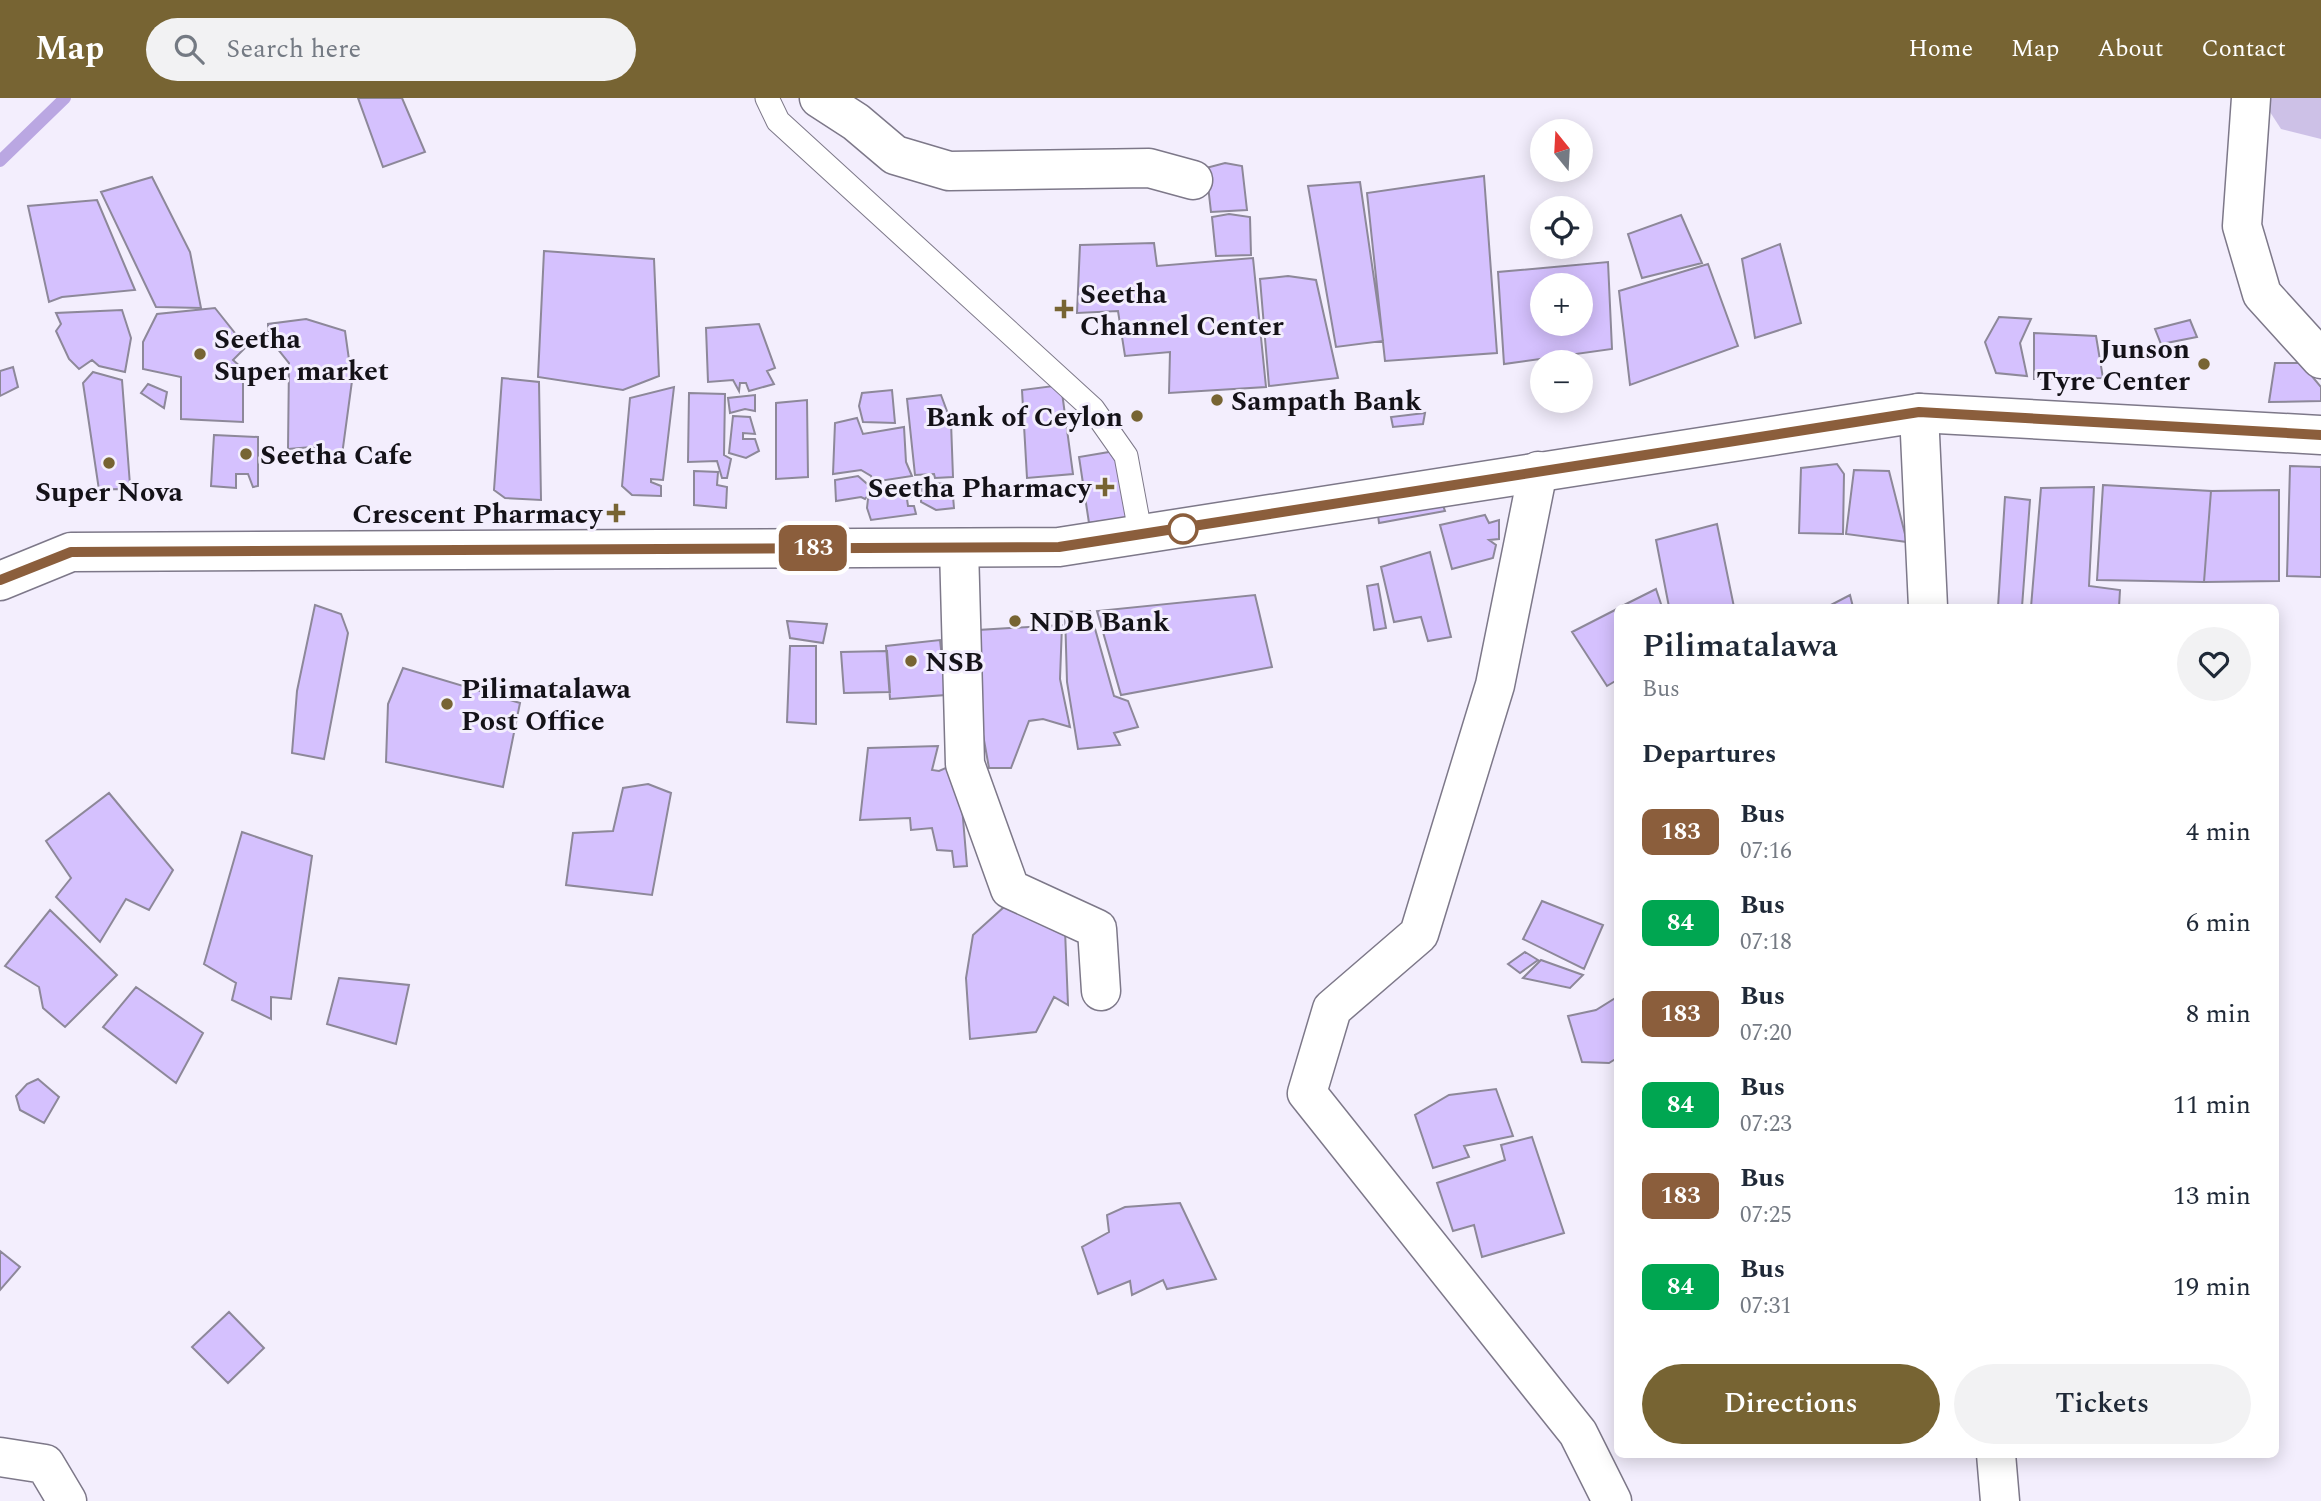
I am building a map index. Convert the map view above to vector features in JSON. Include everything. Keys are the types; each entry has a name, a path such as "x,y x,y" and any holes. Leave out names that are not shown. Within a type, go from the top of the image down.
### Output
{"main road":[{"path":"819,98 856,122 895,155 949,171 1149,168 1193,180"},
{"path":"2251,98 2242,226 2262,294 2321,359"},
{"path":"1919,412 1928,604"},
{"path":"0,580 71,552 1059,547 1140,537 1538,471 1919,412 2321,435"},
{"path":"1538,471 1495,685 1419,934 1332,1009 1307,1093 1578,1433 1612,1501"},
{"path":"959,548 965,764 1010,889 1097,929 1101,991"},
{"path":"0,1457 45,1464 67,1501"},
{"path":"1996,1458 2000,1501"}],"lane":[{"path":"767,98 778,121 1093,409 1126,456 1140,537"}],"shaded area":[{"path":"2261,98 2321,98 2321,139 2281,129"}],"building":[{"path":"358,98 402,98 425,152 383,167"},
{"path":"1225,163 1242,166 1247,210 1211,212 1206,168"},
{"path":"1484,176 1497,353 1385,361 1367,193"},
{"path":"152,177 190,252 201,308 156,307 101,192"},
{"path":"1360,182 1383,341 1336,347 1308,186"},
{"path":"97,200 135,290 62,297 49,302 28,206"},
{"path":"1229,214 1250,217 1251,255 1216,256 1212,217"},
{"path":"1681,215 1702,263 1642,278 1628,234"},
{"path":"1154,243 1157,266 1253,258 1266,387 1169,393 1170,352 1125,356 1118,311 1077,313 1080,245"},
{"path":"1780,244 1801,323 1755,338 1742,259"},
{"path":"544,251 654,259 659,376 623,390 538,377"},
{"path":"1608,262 1612,349 1593,352 1530,350 1530,360 1504,364 1498,272"},
{"path":"1708,264 1738,346 1630,385 1619,291"},
{"path":"1288,276 1316,280 1338,378 1269,386 1260,279"},
{"path":"215,308 246,347 233,360 243,369 243,422 181,419 181,377 143,369 143,342 157,314"},
{"path":"122,310 131,338 125,372 99,366 92,360 79,369 69,359 56,331 61,324 56,313"},
{"path":"1999,317 2031,319 2020,343 2027,376 1996,373 1985,342"},
{"path":"306,319 345,331 352,381 342,455 312,447 288,449 289,363 268,337 268,324"},
{"path":"2190,320 2197,337 2161,344 2155,329"},
{"path":"759,324 775,368 767,371 774,384 749,391 746,383 740,383 739,391 733,380 708,382 706,328"},
{"path":"2034,333 2096,336 2103,378 2034,379"},
{"path":"2275,363 2301,363 2321,387 2321,401 2269,402"},
{"path":"13,367 18,387 0,396 0,371"},
{"path":"93,372 122,380 131,498 118,489 99,490 83,383"},
{"path":"502,378 539,382 541,500 505,498 494,490"},
{"path":"148,384 167,392 164,408 141,393"},
{"path":"1061,385 1073,474 1027,478 1022,390"},
{"path":"674,387 663,480 651,479 651,482 661,486 661,496 632,495 622,486 630,398"},
{"path":"892,390 895,423 863,422 859,406 862,393"},
{"path":"689,393 725,394 724,455 731,459 727,478 722,478 717,461 688,462"},
{"path":"755,395 755,411 745,409 730,413 728,398"},
{"path":"941,395 951,422 953,477 915,475 907,399"},
{"path":"807,400 808,477 776,479 776,403"},
{"path":"1425,413 1423,424 1393,427 1391,417"},
{"path":"733,416 750,417 755,434 743,433 743,439 755,439 759,451 746,458 729,453"},
{"path":"857,418 863,434 904,427 906,462 912,476 873,482 871,476 861,470 833,474 835,423"},
{"path":"214,435 258,437 258,486 253,487 248,474 236,474 236,488 211,486"},
{"name":"Seetha Pharmacy","path":"1121,450 1132,517 1089,523 1079,457"},
{"path":"1837,464 1844,474 1843,534 1799,533 1801,468"},
{"path":"2290,466 2321,467 2321,577 2287,576"},
{"path":"1854,470 1889,471 1907,542 1846,534"},
{"path":"694,471 718,472 717,485 727,487 726,508 694,505"},
{"path":"858,476 873,489 865,499 861,497 836,501 835,480"},
{"path":"922,483 952,484 954,508 936,510 921,502"},
{"path":"907,485 912,496 907,499 908,506 914,506 916,514 871,520 867,508 868,499 879,487"},
{"path":"2103,485 2211,491 2204,582 2097,580"},
{"path":"2094,487 2089,586 2120,590 2119,604 2031,604 2041,488"},
{"path":"2279,490 2279,581 2204,582 2211,491"},
{"path":"1439,494 1445,511 1379,523 1377,507"},
{"path":"2005,497 2030,500 2022,604 1998,604"},
{"path":"1485,515 1489,523 1499,520 1499,539 1489,540 1496,545 1493,558 1452,569 1440,525"},
{"path":"1717,524 1733,604 1668,604 1656,540"},
{"path":"1430,552 1451,637 1428,641 1421,617 1394,622 1381,567"},
{"path":"1378,584 1386,628 1374,630 1367,586"},
{"path":"1656,589 1661,604 1626,604"},
{"path":"1255,595 1272,667 1121,695 1097,611"},
{"path":"1850,595 1852,604 1833,604"},
{"path":"315,605 341,614 348,633 324,759 292,753 297,691"},
{"path":"1090,611 1114,696 1128,701 1138,727 1114,733 1120,745 1078,749 1067,682 1065,612"},
{"path":"1614,611 1614,682 1607,686 1572,632"},
{"path":"787,621 827,624 823,643 790,638"},
{"path":"1062,625 1060,679 1070,727 1043,719 1029,721 1011,768 989,768 975,690 978,630"},
{"path":"940,640 946,695 890,699 886,646"},
{"path":"790,646 816,646 816,724 787,722"},
{"path":"887,651 890,692 844,693 841,652"},
{"path":"403,668 520,703 503,787 386,762 388,704"},
{"path":"938,746 932,770 939,771 948,767 959,771 967,866 954,867 952,851 937,850 932,828 911,830 910,818 860,820 868,748"},
{"path":"648,784 671,793 652,895 566,885 573,833 613,831 623,788"},
{"path":"109,793 173,870 149,910 126,899 100,942 56,897 71,878 46,841"},
{"path":"242,832 312,856 291,999 271,997 271,1019 232,1000 236,983 204,964"},
{"path":"1542,901 1603,925 1584,969 1523,939"},
{"path":"1004,907 1065,930 1068,1005 1054,997 1036,1032 970,1039 966,978 973,935"},
{"path":"50,910 117,975 65,1027 43,1008 39,987 5,966"},
{"path":"1525,952 1538,960 1520,973 1508,964"},
{"path":"1541,960 1583,975 1570,988 1523,978"},
{"path":"339,978 409,985 396,1044 327,1024"},
{"path":"136,987 203,1033 176,1083 103,1027"},
{"path":"1614,999 1614,1060 1609,1063 1582,1062 1568,1016 1596,1010"},
{"path":"38,1079 59,1097 44,1123 20,1110 16,1096 27,1084"},
{"path":"1496,1089 1513,1136 1464,1146 1469,1157 1433,1168 1415,1115 1449,1095"},
{"path":"1532,1137 1564,1233 1482,1257 1474,1225 1453,1231 1437,1183 1505,1160 1501,1145"},
{"path":"1180,1203 1216,1279 1167,1289 1163,1280 1132,1295 1130,1281 1098,1294 1082,1247 1109,1232 1107,1215 1125,1207"},
{"path":"0,1251 20,1267 0,1290"},
{"path":"229,1312 264,1348 228,1383 192,1347"}],"waterway":[{"path":"0,161 65,98"}],"bus line":[{"name":"183","path":"0,580 71,552 1059,547 1140,537 1538,471 1919,412 2321,435"}],"place":[{"name":"Seetha Channel Center","path":"1064,309"},
{"name":"Seetha Super market","path":"200,354"},
{"name":"Junson Tyre Center","path":"2204,364"},
{"name":"Sampath Bank","path":"1217,400"},
{"name":"Bank of Ceylon","path":"1137,416"},
{"name":"Seetha Cafe","path":"246,454"},
{"name":"Super Nova","path":"109,463"},
{"name":"Seetha Pharmacy","path":"1105,487"},
{"name":"Crescent Pharmacy","path":"616,513"},
{"name":"NDB Bank","path":"1015,621"},
{"name":"NSB","path":"911,661"},
{"name":"Pilimatalawa Post Office","path":"447,704"}]}
